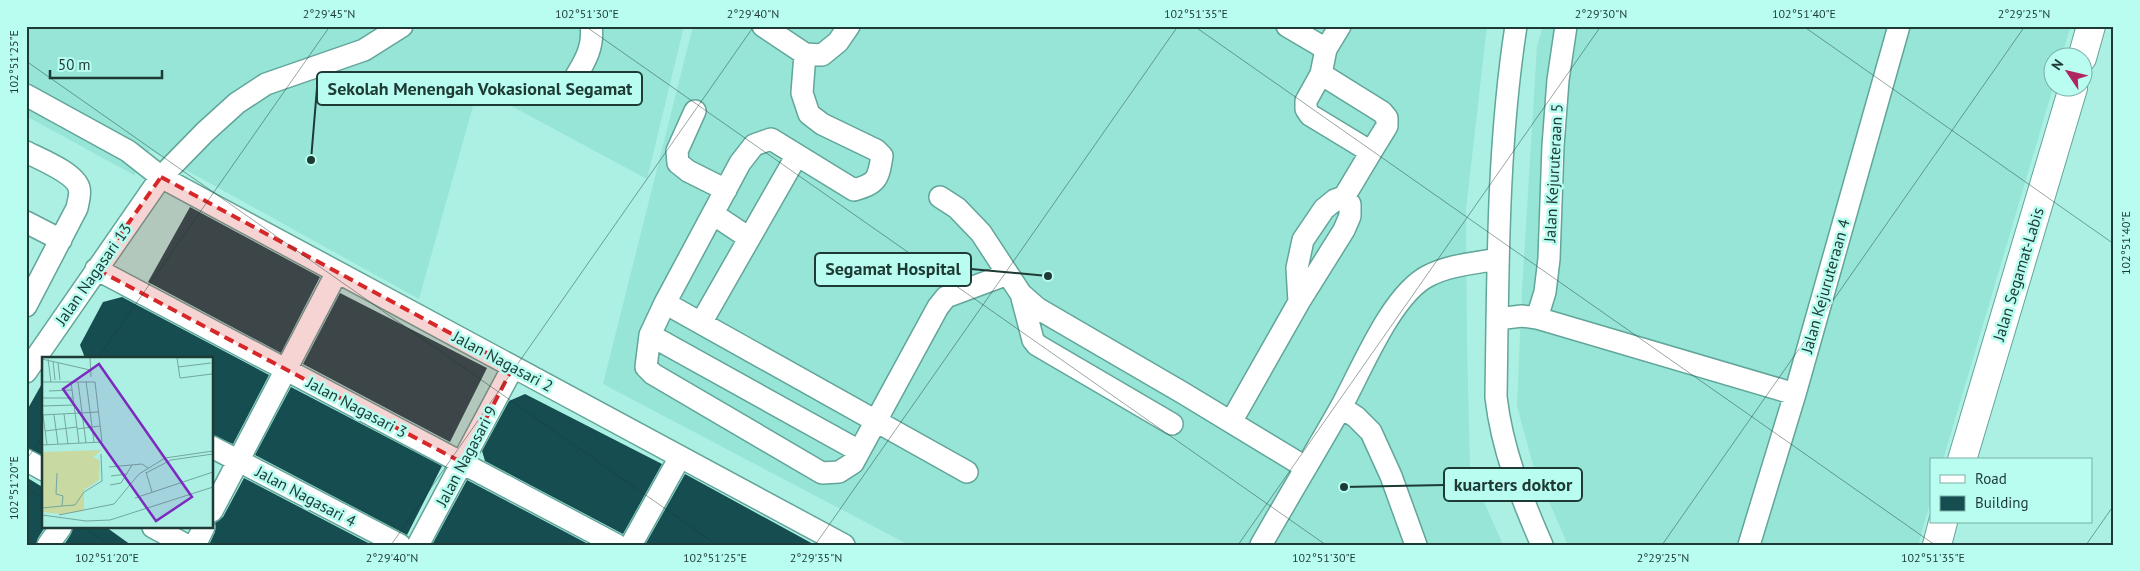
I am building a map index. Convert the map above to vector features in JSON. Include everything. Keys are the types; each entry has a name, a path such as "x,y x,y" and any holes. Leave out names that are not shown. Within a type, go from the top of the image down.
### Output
{"highway":[{"path":"2085,48 2091,26"},
{"name":"Jalan Segamat-Labis","path":"1963,458 2070,98"},
{"path":"1937,545 1942,524"}],"street":[{"name":"Jalan Nagasari 13","path":"36,362 96,269 161,177 231,109 266,84 364,50 402,26"},
{"path":"576,76 591,46 590,26"},
{"path":"763,26 806,54 822,56 838,42 849,26"},
{"path":"1287,26 1326,49"},
{"path":"1340,26 1326,49 1321,74 1306,101 1306,109 1310,115 1370,152"},
{"path":"1516,26 1505,135 1498,259 1496,397 1500,427 1521,492 1542,545"},
{"name":"Jalan Kejuruteraan 5","path":"1537,318 1545,292 1558,80 1566,26"},
{"name":"Jalan Kejuruteraan 4","path":"1748,545 1795,394 1899,26"},
{"path":"806,54 802,93 809,114 822,124 876,150 882,156 879,175 870,185 854,190 771,139 754,146 740,163 665,303 650,335 646,367 653,374 822,473 839,472 853,462 938,307 946,297 1008,274"},
{"path":"1298,302 1297,268 1303,240 1324,209 1335,200 1344,197 1387,126 1387,118 1382,112 1321,74"},
{"name":"Jalan Nagasari 2","path":"26,95 128,151 161,177 844,545"},
{"path":"695,111 678,151 678,162 688,171 726,190"},
{"path":"26,152 63,172 79,187 77,208 28,301"},
{"path":"701,323 797,155"},
{"path":"940,197 957,208 981,233 1008,274 1021,294 1033,340 1037,345 1172,424"},
{"path":"1232,422 1298,302 1344,230 1350,216 1350,204 1344,197"},
{"path":"713,214 750,238"},
{"path":"26,222 61,240"},
{"path":"1260,545 1341,407 1372,348 1406,293 1427,276 1455,267 1498,259"},
{"name":"Jalan Nagasari 3","path":"96,269 617,545"},
{"path":"214,507 337,272"},
{"path":"1021,294 1053,319 1232,422 1305,467"},
{"path":"665,303 967,472"},
{"path":"1497,319 1522,316 1537,318 1795,394"},
{"path":"650,335 859,451"},
{"name":"Jalan Nagasari 9","path":"418,545 513,367"},
{"path":"1341,407 1371,432 1391,476 1410,540"},
{"name":"Jalan Nagasari 4","path":"214,448 400,545"},
{"path":"631,545 680,457"},
{"path":"26,460 42,469"},
{"path":"48,545 59,528"},
{"path":"154,528 175,542"},
{"path":"195,545 204,528"}],"highlighted area":[{"path":"161,177 513,367 463,463 96,269"}],"shaded area":[{"path":"26,26 684,26 647,179 478,88 419,299 150,150 134,175 26,116"},
{"path":"693,26 1487,26 1466,209 1470,470 1503,545 909,545 603,384"},
{"path":"1543,26 2071,26 2064,48 2042,48 2042,98 2050,98 1944,458 1930,458 1930,503 1918,545 1568,545 1533,465 1517,406 1537,46"}],"building":[{"path":"190,207 320,277 281,353 148,282"},
{"path":"340,293 487,368 450,442 303,364"},
{"path":"122,297 269,375 233,444 214,436 214,357 85,357 80,345 103,302"},
{"path":"42,384 42,455 26,448 26,412"},
{"path":"291,387 442,466 407,535 255,455"},
{"path":"525,394 662,464 623,534 485,461 482,451 509,401"},
{"path":"685,474 815,545 645,545"},
{"path":"26,477 42,487 42,528 44,528 36,545 26,545"},
{"path":"244,478 372,545 209,545 215,532 215,523 223,517"},
{"path":"467,480 590,545 432,545"},
{"path":"73,528 107,528 131,545 64,545"}],"place":[{"name":"Sekolah Menengah Vokasional Segamat","path":"311,160"},
{"name":"Segamat Hospital","path":"1048,276"},
{"name":"kuarters doktor","path":"1344,487"}]}
